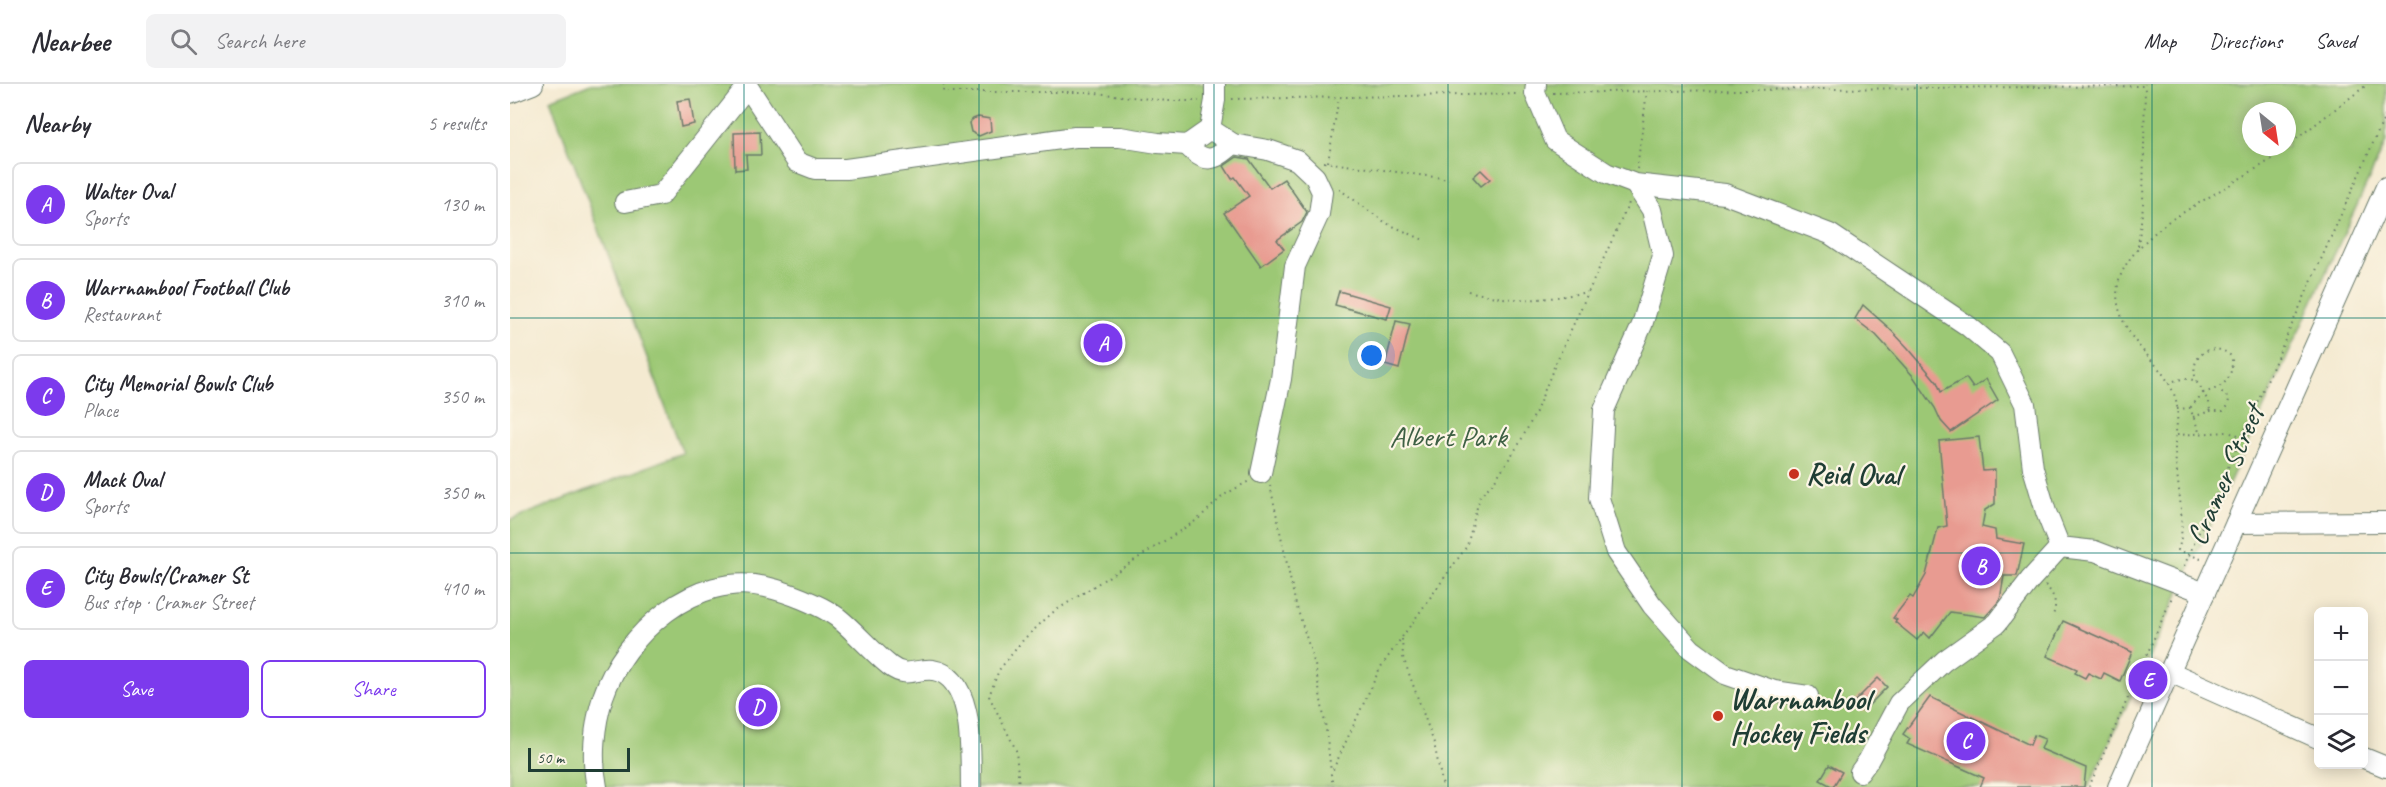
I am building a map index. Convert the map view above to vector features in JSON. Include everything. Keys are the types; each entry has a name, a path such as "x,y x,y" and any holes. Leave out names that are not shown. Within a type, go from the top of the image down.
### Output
{"street":[{"path":"510,93 533,84"},
{"path":"625,202 661,195 746,85 797,162 815,168 846,169 1075,137 1120,137 1187,145 1210,129 1215,84"},
{"path":"1536,84 1535,93 1555,140 1605,173 1635,184 1725,194 1830,234 1968,326 2000,352 2025,404 2033,468 2046,512 2060,547"},
{"path":"1210,129 1233,144 1268,150 1297,160 1323,185 1319,214 1295,266 1281,379 1261,473"},
{"path":"1187,145 1195,154 1204,159 1214,159 1233,144"},
{"path":"1635,184 1652,210 1663,256 1642,325 1604,410 1599,498 1616,552 1652,605 1691,649 1725,674 1774,691 1808,696"},
{"name":"Cramer Street","path":"2118,787 2386,187"},
{"path":"2236,523 2386,522"},
{"path":"1860,772 1899,703 1944,661 1997,623 2060,547"},
{"path":"2060,547 2095,551 2205,593"},
{"path":"597,787 594,757 597,724 603,697 614,672 635,642 679,602 710,588 736,584 764,586 793,595 835,616 890,666 902,673 933,670 946,675 957,687 965,706 970,728 971,787"},
{"path":"2170,672 2314,736"},
{"path":"2368,760 2386,768"}],"path":[{"path":"1835,84 1835,89"},
{"path":"2138,248 2143,206 2145,84"},
{"path":"2296,140 2368,84"},
{"path":"1331,774 1380,668 1467,546 1480,496 1493,483 1525,434 1630,201 1635,184 1647,91"},
{"path":"1339,97 1323,185 1386,223 1426,241"},
{"path":"2089,787 2189,555 2386,114"},
{"path":"2217,566 2178,550 2181,542 2181,525 2175,468 2177,409 2175,397 2168,382 2133,338 2117,308 2116,288 2121,272 2138,248 2169,221 2275,156"},
{"path":"1297,160 1328,162 1449,179"},
{"path":"1468,291 1500,299 1530,300 1588,292"},
{"path":"2177,409 2190,408 2203,393 2219,389 2228,380 2233,368 2232,357 2227,351 2214,348 2202,353 2195,362 2196,381"},
{"path":"2168,382 2193,378 2209,402 2210,411"},
{"path":"2193,417 2210,411 2223,411 2228,406 2229,399 2219,389"},
{"path":"2190,408 2200,434"},
{"path":"2176,435 2228,432 2242,436"},
{"path":"1019,787 1016,750 989,696 999,670 1024,639 1052,613 1197,520 1224,495 1261,473 1271,485 1295,601 1315,665 1333,787"},
{"path":"2032,578 2047,586 2052,592 2056,603 2052,617"},
{"path":"1402,639 1403,657 1434,743 1443,787"}],"green space":[{"name":"Albert Park","path":"591,84 2386,84 2386,142 2089,787 510,787 510,520 683,453 550,100"}],"building":[{"path":"690,99 694,124 681,127 677,101"},
{"path":"978,117 990,119 991,131 979,136 971,132 969,123"},
{"path":"760,132 761,155 746,155 747,169 735,170 734,133"},
{"path":"1237,157 1249,159 1270,188 1284,179 1307,212 1302,222 1277,240 1284,249 1261,266 1224,213 1249,196 1235,177 1232,179 1224,166"},
{"path":"1481,170 1490,179 1481,186 1473,177"},
{"path":"1339,291 1391,306 1387,319 1335,305"},
{"path":"1863,305 1908,348 1937,382 1941,392 1966,378 1973,388 1986,379 1998,400 1951,432 1941,421 1913,376 1876,335 1855,319"},
{"path":"1396,321 1410,324 1399,369 1385,365"},
{"path":"1979,437 1983,471 1995,470 1995,504 1985,510 1982,527 1995,530 1996,539 2024,544 2017,576 2004,576 2000,600 1985,617 1950,612 1930,638 1924,632 1917,640 1893,618 1910,596 1913,598 1926,575 1938,528 1947,526 1939,441"},
{"path":"2063,621 2132,652 2120,681 2104,673 2101,679 2088,673 2085,678 2075,673 2077,669 2047,656"},
{"path":"1878,678 1887,687 1863,711 1854,702"},
{"path":"1930,697 2030,745 2034,735 2045,739 2041,749 2086,768 2084,787 1980,787 1984,778 1907,744 1910,739 1903,734"},
{"path":"1829,765 1842,772 1833,787 1820,780"}],"place":[{"name":"Walter Oval","path":"1103,343"},
{"name":"Reid Oval","path":"1794,474"},
{"name":"Warrnambool Football Club","path":"1981,566"},
{"name":"City Bowls/Cramer St","path":"2148,680"},
{"name":"Mack Oval","path":"758,707"},
{"name":"Warrnambool Hockey Fields","path":"1718,716"},
{"name":"City Memorial Bowls Club","path":"1966,741"}]}
